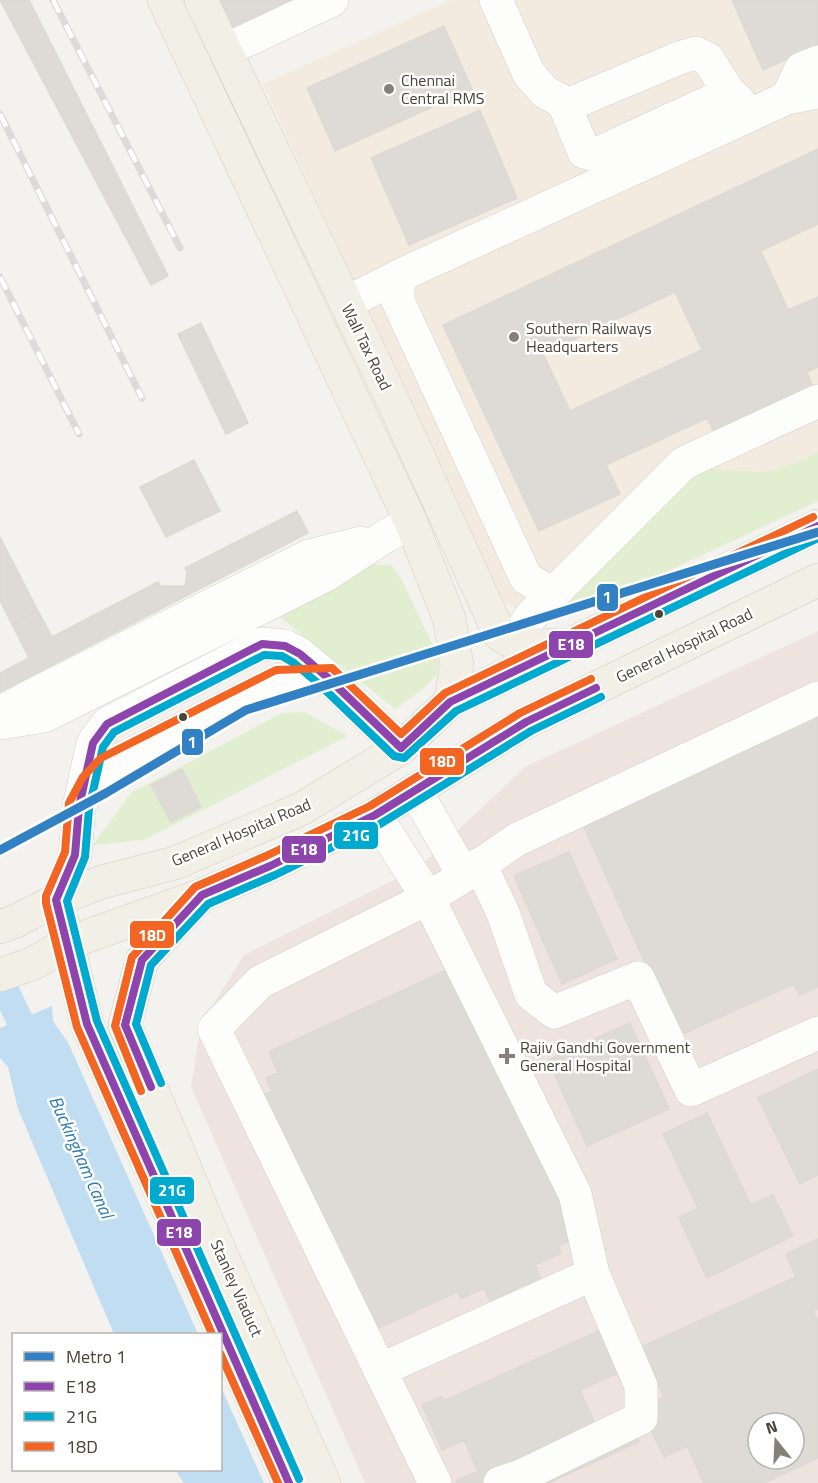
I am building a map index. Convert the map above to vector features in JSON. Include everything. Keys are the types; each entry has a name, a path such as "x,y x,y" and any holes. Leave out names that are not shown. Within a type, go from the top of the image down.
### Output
{"main road":[{"name":"Wall Tax Road","path":"164,0 398,529 449,618 458,665 450,702"},
{"name":"Wall Tax Road","path":"201,0 346,303 486,608 500,634 514,643"},
{"name":"General Hospital Road","path":"8,924 56,900 102,882 176,863 302,809 401,748 450,702 818,526"},
{"name":"General Hospital Road","path":"0,975 34,963 68,943 202,895 270,866 375,815 526,722 818,580"},
{"path":"514,643 566,646"},
{"name":"Stanley Viaduct","path":"202,895 142,960 125,1025 218,1245 324,1483"},
{"name":"Stanley Viaduct","path":"56,900 87,1024 289,1483"}],"street":[{"path":"226,50 332,0"},
{"path":"496,0 529,74 546,93 557,98 565,106 584,152 594,155 738,105 802,95 801,69 818,62"},
{"path":"565,106 679,57 696,53 708,59 738,105"},
{"path":"346,303 738,105"},
{"path":"402,274 398,286 398,301 526,578 553,595"},
{"path":"514,643 531,616 684,463 818,400"},
{"path":"0,714 29,697 309,556 398,529"},
{"path":"0,723 44,716 326,575 398,529"},
{"path":"56,900 75,855 79,807 92,783 106,767 280,680 327,677 401,748"},
{"path":"435,1483 214,1029 260,982 428,898 516,840 818,698"},
{"path":"415,790 503,913 531,994 554,1012 638,978 691,1090 818,1033"},
{"path":"375,815 428,898 575,1194 593,1274 641,1386 641,1418 521,1476 500,1483"},
{"path":"380,1370 593,1274"}],"shaded area":[{"path":"451,0 818,0 818,501 567,618 531,616 501,601 263,84"},
{"name":"Rajiv Gandhi Government General Hospital","path":"818,631 818,1483 365,1483 191,1087 201,1024 244,955 418,868 525,767"}],"green space":[{"path":"818,452 818,501 567,618 571,590 655,495 708,469 765,472 796,463"},
{"path":"369,564 391,565 402,580 439,659 437,675 424,688 395,709 275,613"},
{"path":"304,712 348,736 144,840 93,845 131,793 282,713"}],"water":[{"path":"52,1006 53,1021 71,1047 100,1113 152,1211 205,1333 114,1333 18,1109 8,1067 0,1058 0,1028"},
{"path":"222,1373 268,1483 184,1483 176,1471 222,1471"}],"pier":[{"path":"62,1029 73,1045 102,1112 154,1210 208,1333 198,1333"},
{"path":"222,1373 271,1483 264,1483 222,1389"}],"building":[{"path":"0,0 29,0 168,276 151,285"},
{"path":"207,0 261,0 269,18 224,38"},
{"path":"261,0 300,0 269,18"},
{"path":"732,0 818,0 818,45 763,70"},
{"name":"Chennai Central RMS","path":"444,26 472,89 335,151 307,88"},
{"path":"480,110 517,198 409,245 371,158"},
{"name":"Southern Railways Headquarters","path":"818,149 818,224 761,251 788,310 818,297 818,367 807,372 815,391 716,437 707,418 606,465 620,494 539,531 443,325","holes":["675,292 702,350 570,411 543,354"]},
{"path":"201,323 248,423 226,434 178,334"},
{"path":"194,460 220,511 166,537 140,487"},
{"path":"297,511 308,533 0,692 0,673 29,658 12,624 38,611 52,637 158,582 160,586 185,586 187,572 185,568"},
{"path":"0,537 38,611 12,624 0,601"},
{"path":"818,710 818,987 799,995 794,984 678,1036 579,816"},
{"path":"182,769 201,807 171,822 151,785"},
{"path":"569,852 617,959 562,984 514,876"},
{"path":"462,963 597,1228 558,1246 561,1253 535,1265 540,1278 490,1301 484,1288 461,1299 457,1292 372,1331 263,1095 272,1091 266,1078 278,1073 269,1052"},
{"path":"630,1023 669,1109 587,1146 548,1060"},
{"path":"818,1069 818,1175 800,1184 758,1098"},
{"path":"707,1113 751,1205 773,1195 793,1236 707,1278 679,1218 698,1208 663,1134"},
{"path":"818,1239 818,1309 813,1311 818,1321 818,1458 806,1464 806,1411 746,1411 746,1471 790,1471 764,1483 704,1483 687,1446 664,1457 641,1408 664,1397 641,1347 796,1277 786,1254"},
{"path":"601,1330 643,1380 624,1388 617,1373 580,1390 597,1428 627,1414 639,1442 548,1483 457,1483 456,1481 478,1471 464,1440 442,1450 422,1405 442,1397 444,1401"}],"waterway":[{"name":"Buckingham Canal","path":"0,979 36,1054"}],"railway":[{"path":"53,0 180,248"},
{"path":"0,114 142,398"},
{"path":"0,277 79,434"}],"metro line":[{"name":"1","path":"0,850 106,793 246,710 818,532"}],"transit line":[{"name":"18D","path":"212,1333 77,1027 46,903 46,896 65,852 69,803 83,777 101,758 276,670 332,668 401,734 445,693 813,517"},
{"name":"E18","path":"289,1483 87,1024 56,900 75,855 79,807 93,743 107,724 262,644 285,646 300,654 401,748 450,702 818,526"},
{"name":"21G","path":"299,1479 97,1021 67,901 85,857 89,809 103,747 114,732 264,655 282,656 294,663 394,756 404,758 456,711 818,538"},
{"name":"18D","path":"141,1091 115,1026 132,957 195,887 370,806 520,713 591,679"},
{"name":"E18","path":"151,1087 125,1025 142,960 202,895 270,866 375,815 526,722 596,688"},
{"name":"21G","path":"161,1083 136,1024 151,965 208,904 275,875 380,824 531,731 601,697"},
{"name":"18D","path":"222,1357 278,1483"}],"place":[{"name":"Chennai Central RMS","path":"389,89"},
{"name":"Southern Railways Headquarters","path":"514,337"},
{"name":"Rajiv Gandhi Government General Hospital","path":"507,1056"}]}
